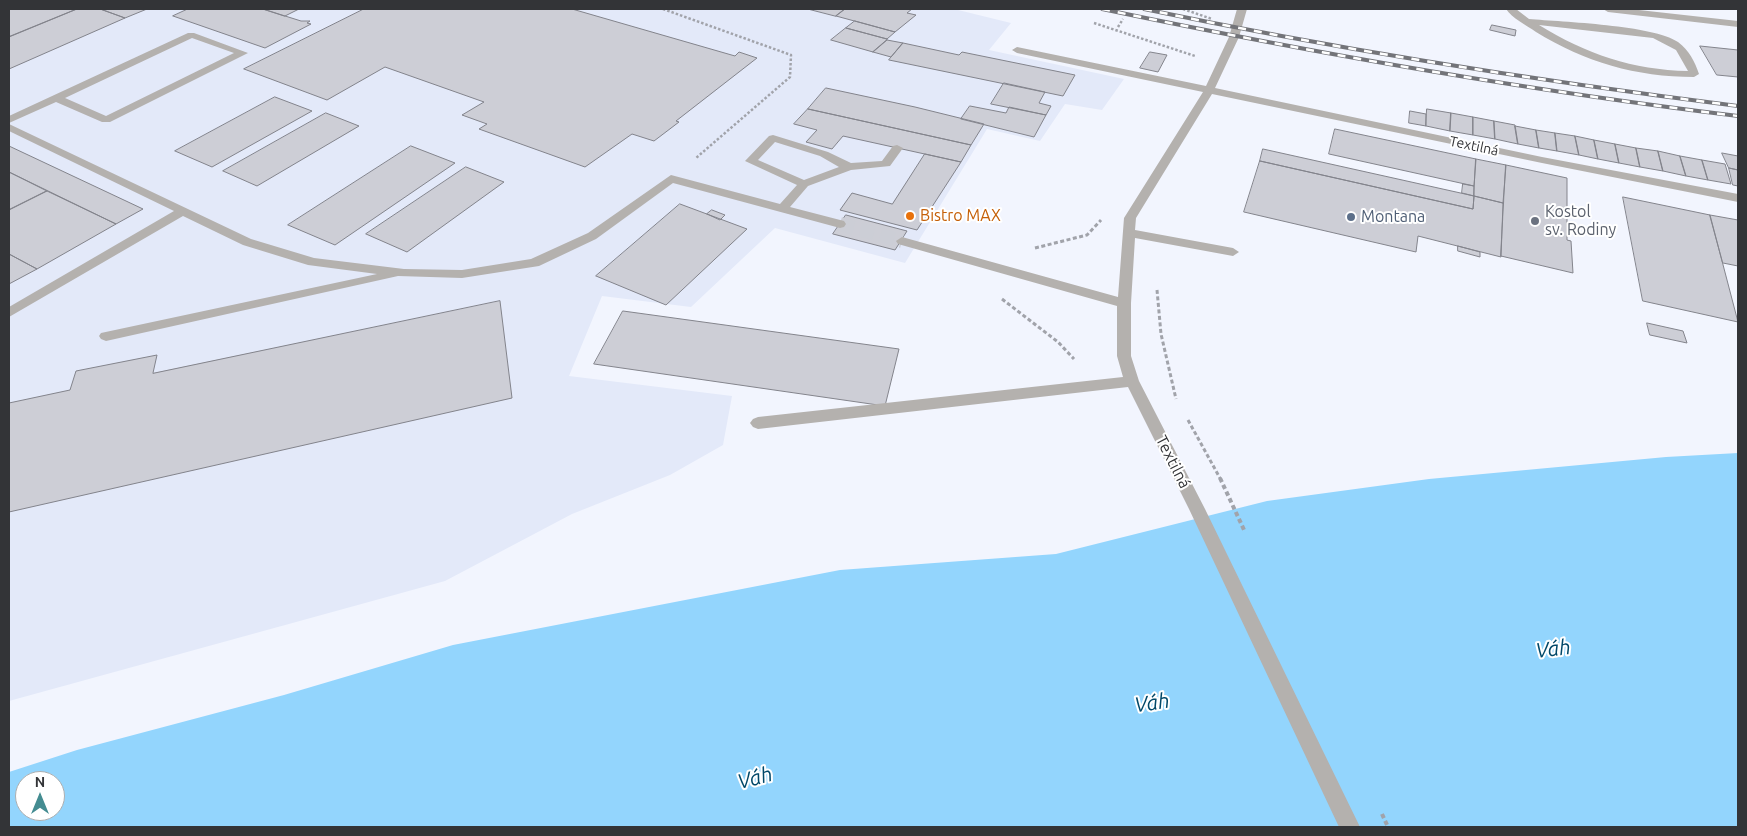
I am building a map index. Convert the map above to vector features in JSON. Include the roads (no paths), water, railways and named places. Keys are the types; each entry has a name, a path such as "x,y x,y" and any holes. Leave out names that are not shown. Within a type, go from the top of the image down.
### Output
{"street":[{"name":"Textilná","path":"1242,9 1238,29 1209,91 1130,218 1124,303 1124,356 1132,381 1197,509 1350,827"},
{"path":"1510,9 1525,21 1540,32 1590,58 1634,69 1680,75 1694,74 1683,52 1674,41 1654,35 1525,21"},
{"path":"1608,9 1738,24"},
{"path":"9,120 56,98 191,35 243,53 106,120 56,98"},
{"path":"1017,50 1209,91"},
{"name":"Textilná","path":"1209,91 1738,198"},
{"path":"9,127 247,242 314,262 404,273 462,274 534,263 592,236 671,179 840,224"},
{"path":"804,184 751,161 774,138 824,154 849,167"},
{"path":"782,209 804,184 849,167 886,164 897,148"},
{"path":"9,312 183,211"},
{"path":"1129,233 1232,252"},
{"path":"902,241 1124,303"},
{"path":"106,336 404,273"},
{"path":"758,423 1132,381"}],"water":[{"name":"Váh","path":"1738,453 1738,827 9,827 9,772 77,750 284,695 453,645 840,570 1056,554 1267,501 1429,479 1666,457"}],"tunnel":[{"path":"840,224 902,241"}],"railway":[{"path":"1102,9 1260,41 1419,69 1658,106 1738,116"},
{"path":"1144,9 1440,64 1738,106"}],"place":[{"name":"Bistro MAX","path":"910,216"},
{"name":"Montana","path":"1351,217"},
{"name":"Kostol sv. Rodiny","path":"1535,221"}]}
